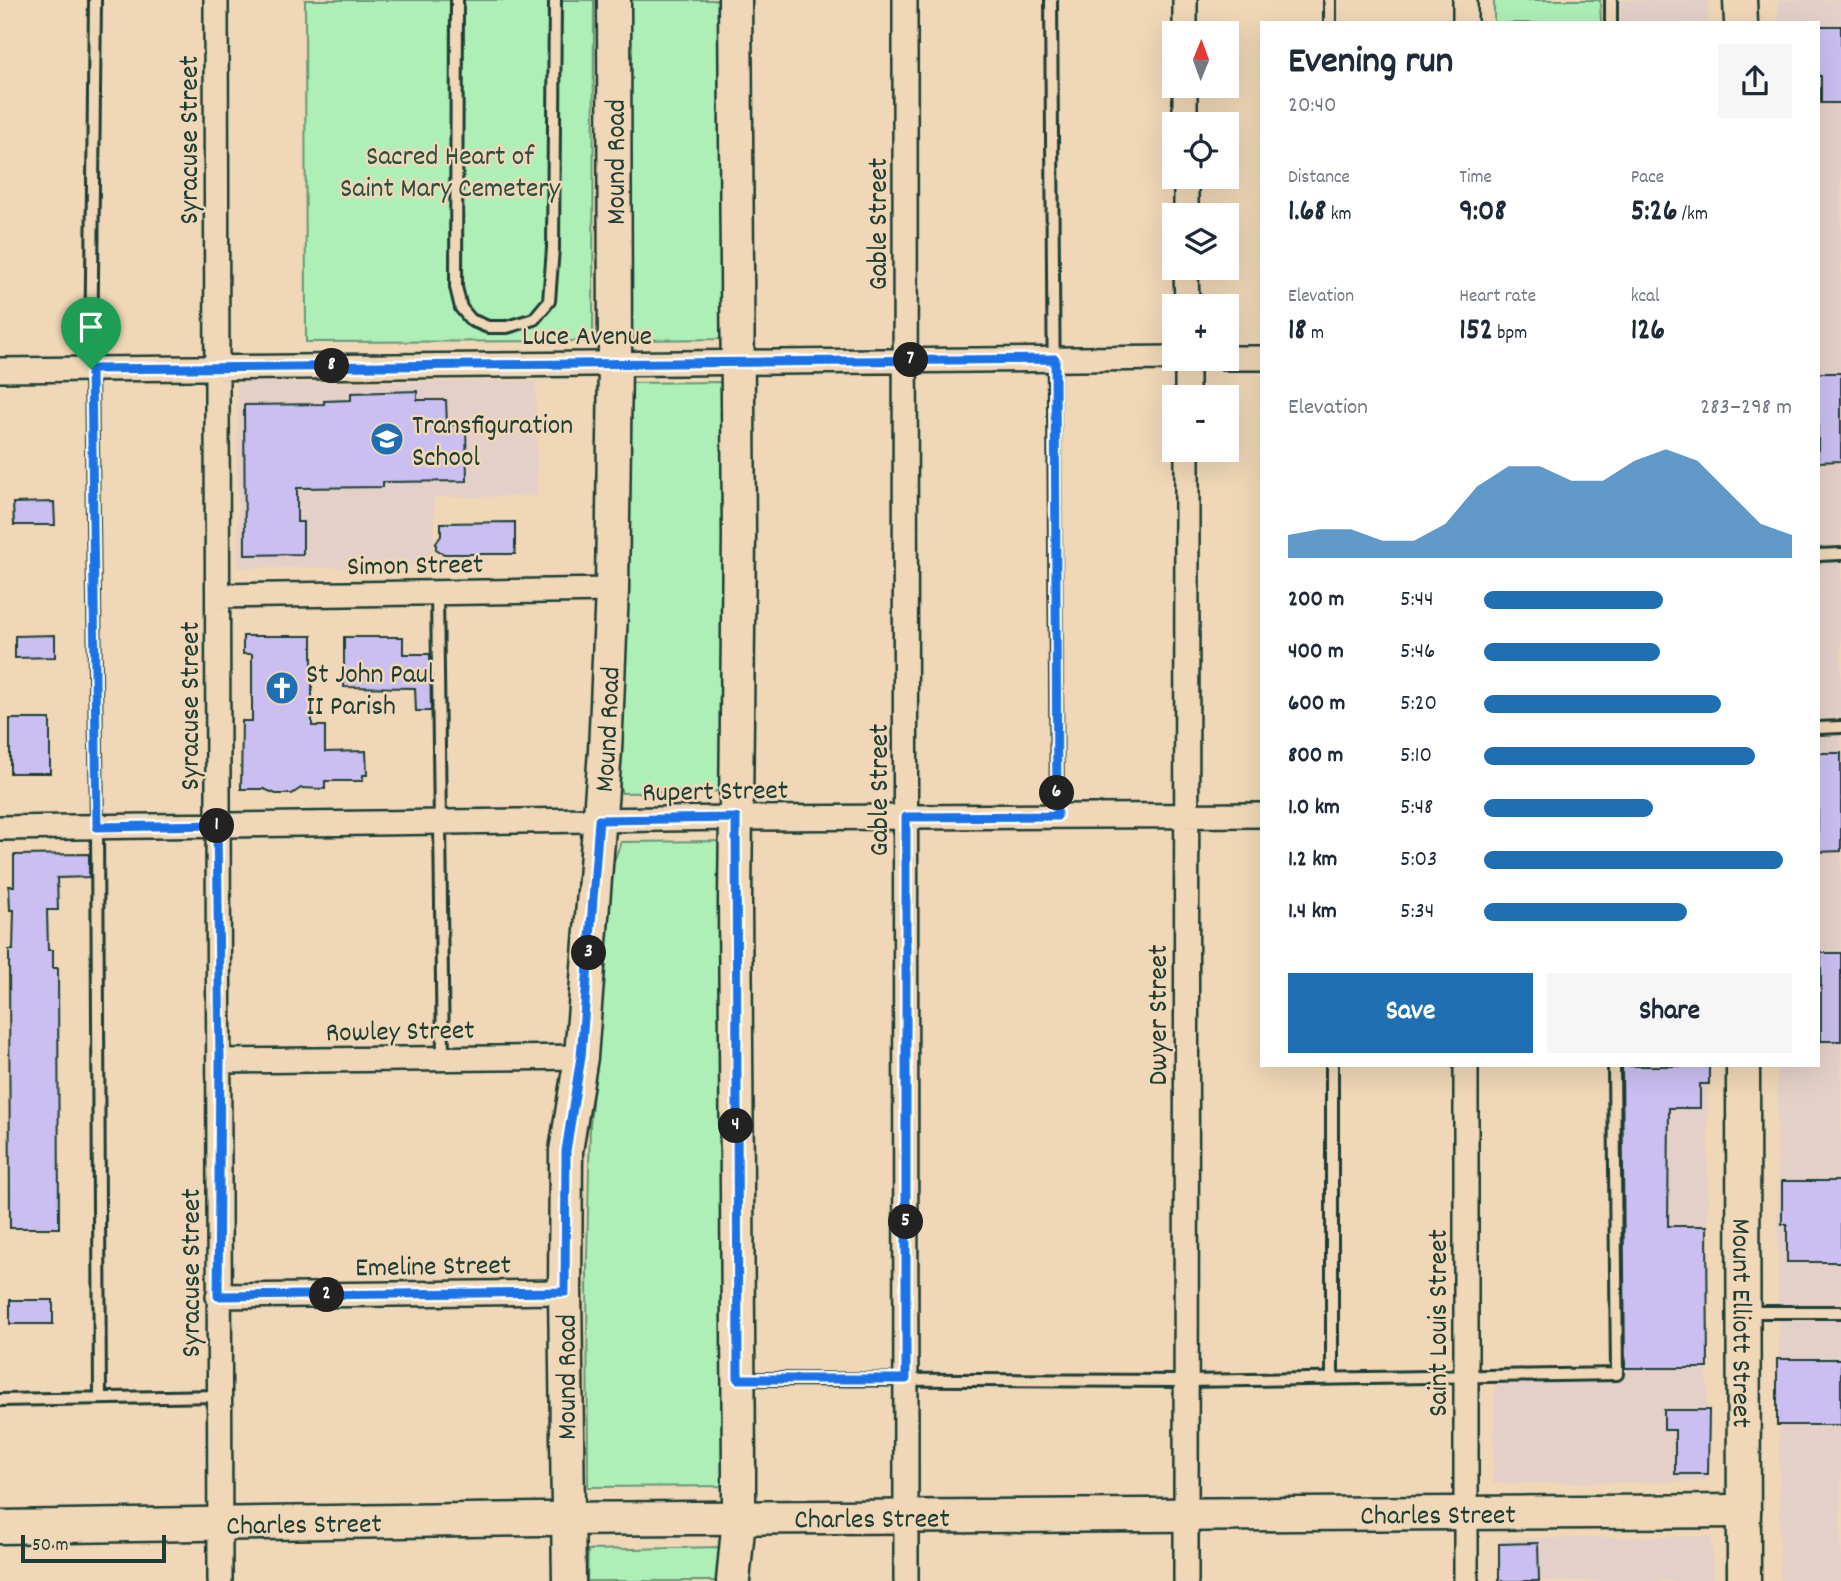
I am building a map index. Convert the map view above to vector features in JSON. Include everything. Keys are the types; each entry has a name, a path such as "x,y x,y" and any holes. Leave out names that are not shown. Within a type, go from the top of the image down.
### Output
{"main road":[{"name":"Mound Road","path":"569,1581 566,1493 566,1151 581,1057 605,751 612,590 615,363 614,0"},
{"path":"733,1581 739,1518 736,818 739,536 735,0"},
{"path":"1740,0 1741,21"},
{"name":"Mount Elliott Street","path":"1743,1067 1744,1581"},
{"name":"Charles Street","path":"0,1527 739,1518 1744,1511"}],"street":[{"name":"Syracuse Street","path":"216,0 220,1581"},
{"name":"Gable Street","path":"905,0 906,1581"},
{"path":"1185,0 1185,21"},
{"path":"1465,0 1465,21"},
{"name":"Luce Avenue","path":"0,370 1162,358"},
{"path":"1239,358 1260,358"},
{"name":"Dwyer Street","path":"1186,1581 1187,462"},
{"name":"Simon Street","path":"218,596 612,590"},
{"name":"Rupert Street","path":"0,828 736,818 1260,815"},
{"name":"Rowley Street","path":"220,1061 581,1057"},
{"name":"Saint Louis Street","path":"1466,1067 1466,1581"},
{"name":"Emeline Street","path":"218,1296 565,1292"}],"lane":[{"path":"95,0 91,369 100,1398"},
{"path":"457,0 456,287 461,308 471,320 488,327 508,327 534,319 549,301 553,248 555,0"},
{"path":"1051,0 1057,816"},
{"path":"1330,0 1330,21"},
{"path":"1611,0 1611,21"},
{"path":"1820,555 1841,554"},
{"path":"437,593 443,1058"},
{"path":"1820,728 1841,727"},
{"path":"1332,1067 1332,1378"},
{"path":"738,1379 1186,1381 1617,1374 1614,1067"},
{"path":"1743,1312 1841,1312"},
{"path":"0,1400 219,1396"}],"shaded area":[{"path":"1620,0 1708,0 1709,21 1621,21"},
{"path":"1778,0 1841,0 1841,1581 1780,1581 1777,1067 1820,1067 1820,21 1778,21"},
{"name":"Transfiguration School","path":"536,381 537,496 434,497 434,567 238,568 237,383"},
{"path":"1618,1067 1708,1067 1707,1482 1493,1483 1495,1383 1619,1382"},
{"path":"1712,1536 1713,1581 1501,1581 1501,1539"}],"green space":[{"name":"Sacred Heart of Saint Mary Cemetery","path":"305,0 594,0 593,341 306,342"},
{"path":"630,0 728,0 728,339 626,340"},
{"path":"1494,0 1600,0 1601,21 1494,21"},
{"path":"723,382 726,791 622,793 617,778 626,383"},
{"path":"725,841 729,1486 588,1487 587,1257 590,1126 613,864 621,842"},
{"path":"720,1547 718,1581 587,1581 588,1550"}],"building":[{"path":"1820,26 1841,26 1841,103 1821,103"},
{"path":"1820,373 1841,373 1841,461 1820,462"},
{"path":"417,391 417,400 446,400 447,425 466,425 467,481 383,482 383,487 297,488 297,522 303,522 303,554 245,555 244,405 324,404 324,401 351,400 351,393"},
{"path":"54,502 55,525 14,525 13,503"},
{"path":"515,522 515,554 444,554 436,549 436,543 441,536 441,523"},
{"path":"55,635 55,657 15,658 15,636"},
{"name":"St John Paul II Parish","path":"243,636 312,636 312,726 325,726 325,752 366,751 367,775 363,775 363,781 325,781 325,789 301,788 292,794 276,794 264,789 241,789 242,721 252,721 252,654 243,654"},
{"path":"344,637 403,637 403,654 430,654 431,711 416,711 415,688 344,687"},
{"path":"10,719 50,719 50,773 10,773"},
{"path":"1820,753 1841,753 1841,851 1820,852"},
{"path":"89,854 89,877 57,878 58,910 47,910 48,950 53,950 53,968 58,968 59,1228 10,1228 9,950 13,950 14,910 10,910 9,886 14,886 14,855"},
{"path":"1821,953 1841,953 1841,1041 1821,1041"},
{"path":"1622,1067 1709,1067 1709,1084 1700,1084 1700,1108 1669,1108 1668,1226 1707,1226 1708,1368 1625,1368"},
{"path":"1782,1181 1841,1181 1841,1262 1787,1262 1787,1224 1782,1224"},
{"path":"10,1300 53,1300 53,1324 10,1324"},
{"path":"1777,1359 1841,1359 1841,1425 1777,1425"},
{"path":"1664,1410 1709,1410 1708,1474 1675,1474 1675,1430 1664,1430"},
{"path":"1538,1543 1539,1581 1499,1581 1499,1544"}],"place":[{"name":"Transfiguration School","path":"387,439"},
{"name":"St John Paul II Parish","path":"282,688"}],"route":[{"path":"1055,359 1057,816 906,817 906,1379 738,1379 736,818 599,820 581,1057 566,1151 565,1292 218,1296 220,1061 217,825 97,827 91,369 1055,359"}]}
